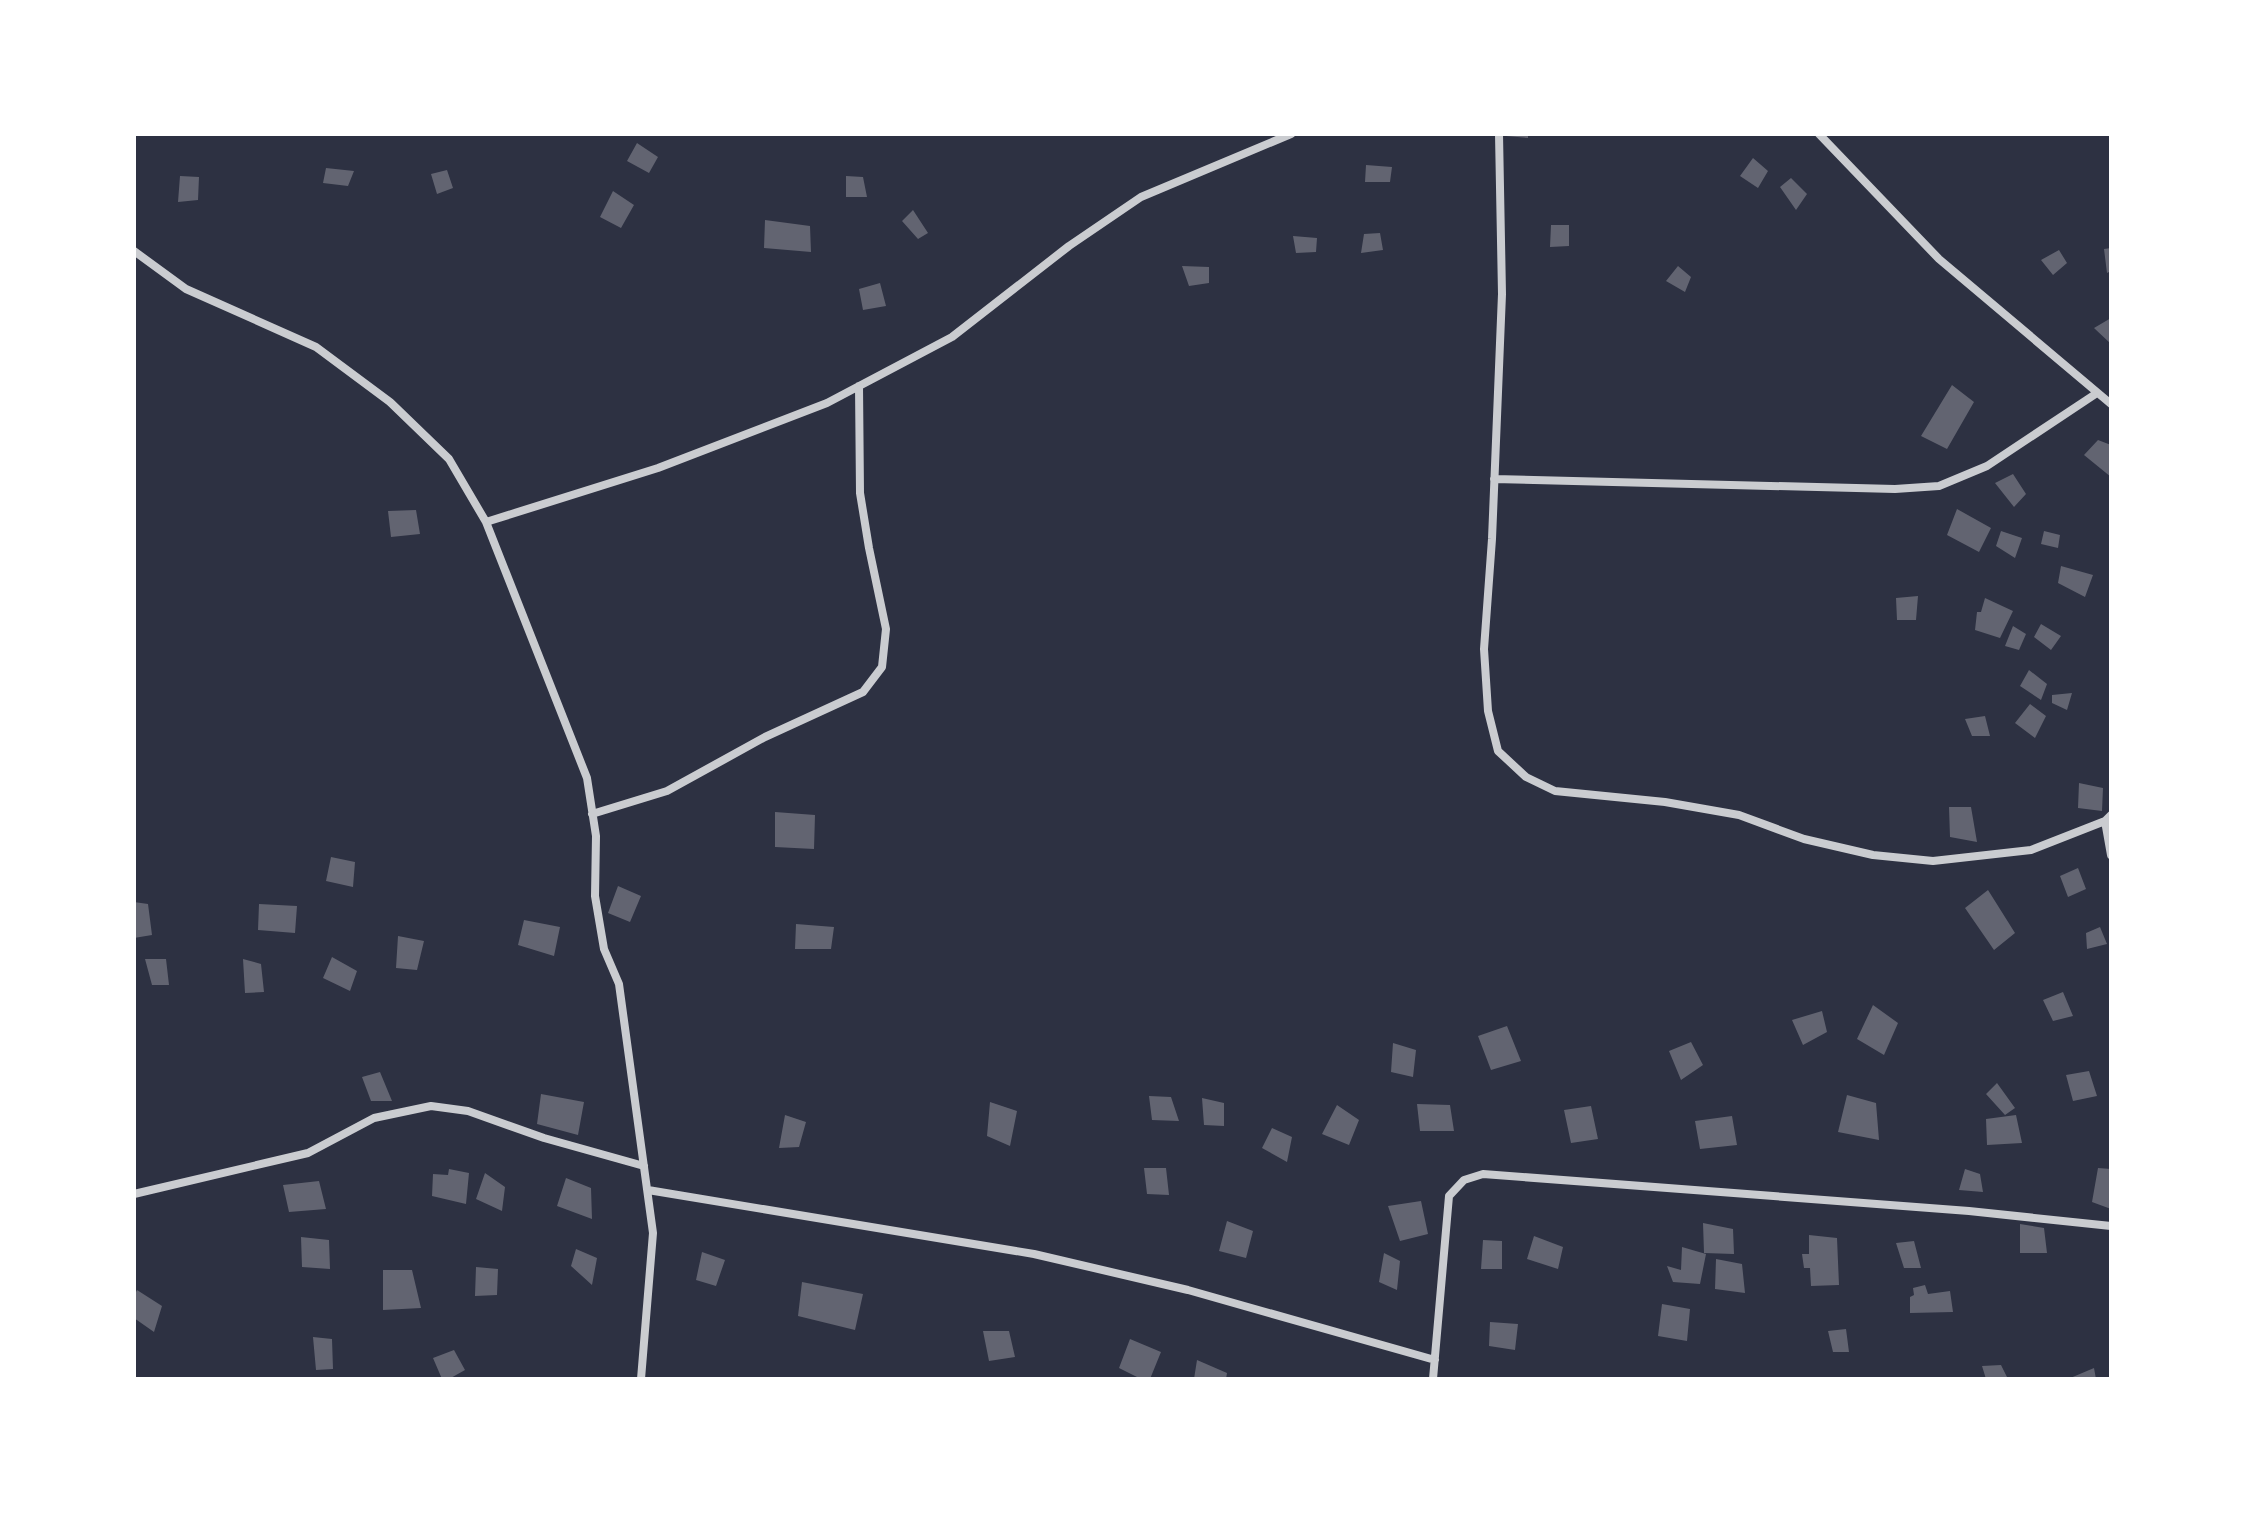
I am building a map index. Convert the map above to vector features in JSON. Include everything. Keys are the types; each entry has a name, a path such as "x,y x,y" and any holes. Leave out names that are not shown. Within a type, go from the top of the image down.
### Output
{"street":[{"path":"486,522 658,468 827,403 952,337 1069,246 1141,197 1291,134"},
{"path":"1499,134 1502,294 1484,649 1488,711 1498,751 1526,777 1555,791 1665,802 1739,815 1804,839 1873,855 1933,861 2031,850 2108,818 2111,855"},
{"path":"1819,134 1939,259 2111,404"},
{"path":"134,251 186,289 316,347 390,402 449,459 486,522 587,778 596,836 595,896 604,949 619,984 653,1233 641,1379"},
{"path":"592,814 667,791 765,737 863,692 882,667 886,629 860,493 859,386"},
{"path":"1494,479 1895,489 1939,486 1987,466 2097,393"},
{"path":"134,1194 308,1153 374,1118 431,1106 468,1111 544,1138 644,1166"},
{"path":"1433,1379 1449,1196 1464,1180 1483,1174 1969,1211 2111,1226"},
{"path":"648,1190 1034,1254 1188,1290 1435,1360"}],"building":[{"path":"1528,134 1528,138 1506,136"},
{"path":"637,143 658,157 649,173 627,161"},
{"path":"1753,158 1768,171 1758,188 1740,176"},
{"path":"1366,165 1392,167 1390,182 1365,182"},
{"path":"326,168 354,171 348,186 323,183"},
{"path":"447,170 453,188 437,194 431,174"},
{"path":"180,176 199,177 198,200 178,202"},
{"path":"846,176 863,177 867,197 846,197"},
{"path":"1791,178 1807,194 1796,210 1780,187"},
{"path":"613,191 634,205 621,228 600,217"},
{"path":"913,210 928,233 918,239 902,221"},
{"path":"765,220 810,226 811,252 764,248"},
{"path":"1551,225 1569,225 1569,246 1550,247"},
{"path":"1380,233 1383,250 1361,253 1364,234"},
{"path":"1293,236 1317,238 1316,252 1296,253"},
{"path":"2111,248 2111,271 2107,273 2104,249"},
{"path":"2059,250 2067,263 2053,275 2041,260"},
{"path":"1182,266 1209,267 1209,283 1189,286"},
{"path":"1678,266 1691,277 1685,292 1666,281"},
{"path":"880,283 886,306 863,310 859,289"},
{"path":"2111,318 2111,344 2094,328"},
{"path":"1952,385 1974,402 1947,449 1921,436"},
{"path":"2098,440 2111,445 2111,477 2084,455"},
{"path":"2013,474 2026,494 2014,507 1995,483"},
{"path":"1957,509 1991,528 1979,552 1947,535"},
{"path":"416,510 420,534 391,537 388,511"},
{"path":"2001,531 2022,538 2015,558 1996,546"},
{"path":"2044,531 2060,535 2058,548 2041,544"},
{"path":"2061,566 2093,575 2085,597 2058,583"},
{"path":"1918,596 1916,620 1897,620 1896,598"},
{"path":"1985,598 2013,611 2000,638 1975,630 1977,612 1981,612"},
{"path":"2041,624 2061,636 2051,650 2034,637"},
{"path":"2013,626 2026,634 2019,650 2005,646"},
{"path":"2029,670 2047,684 2041,700 2020,686"},
{"path":"2072,693 2067,710 2052,703 2052,695"},
{"path":"2030,704 2046,716 2035,738 2015,723"},
{"path":"1985,716 1990,736 1972,736 1965,719"},
{"path":"2079,783 2103,788 2102,811 2078,808"},
{"path":"1949,807 1971,807 1977,842 1950,837"},
{"path":"775,812 815,815 814,849 775,847"},
{"path":"331,857 355,862 353,887 326,881"},
{"path":"2078,868 2086,889 2068,897 2060,876"},
{"path":"618,886 641,896 630,922 608,913"},
{"path":"1988,890 2015,933 1994,950 1965,908"},
{"path":"134,902 148,904 152,935 134,938"},
{"path":"259,904 297,906 295,933 258,930"},
{"path":"524,920 560,927 554,956 518,945"},
{"path":"796,924 834,927 831,949 795,949"},
{"path":"2100,927 2107,944 2087,949 2086,933"},
{"path":"398,936 424,941 417,970 396,968"},
{"path":"332,957 357,971 350,991 323,978"},
{"path":"145,959 166,959 169,985 152,985"},
{"path":"243,959 261,964 264,992 245,993"},
{"path":"2063,992 2073,1016 2053,1021 2043,1000"},
{"path":"1873,1005 1898,1023 1884,1055 1857,1039"},
{"path":"1822,1011 1827,1032 1803,1045 1792,1020"},
{"path":"1507,1026 1521,1061 1491,1070 1478,1036"},
{"path":"1691,1042 1703,1065 1681,1080 1669,1051"},
{"path":"1393,1043 1416,1050 1413,1077 1391,1072"},
{"path":"2089,1071 2097,1096 2073,1101 2066,1075"},
{"path":"380,1072 392,1101 371,1101 362,1077"},
{"path":"1997,1083 2015,1108 2005,1115 1986,1094"},
{"path":"541,1094 584,1102 578,1135 537,1124"},
{"path":"1847,1095 1876,1103 1879,1140 1838,1132"},
{"path":"1149,1096 1171,1097 1179,1121 1152,1120"},
{"path":"1202,1098 1224,1103 1224,1126 1204,1125"},
{"path":"990,1102 1017,1111 1010,1146 987,1136"},
{"path":"1417,1104 1450,1105 1454,1131 1420,1131"},
{"path":"1337,1105 1359,1120 1349,1145 1322,1134"},
{"path":"1591,1106 1598,1139 1571,1143 1564,1110"},
{"path":"785,1115 806,1122 799,1147 779,1148"},
{"path":"2016,1115 2022,1143 1987,1145 1986,1119"},
{"path":"1732,1116 1737,1145 1700,1149 1695,1121"},
{"path":"1272,1128 1292,1137 1287,1162 1262,1148"},
{"path":"1144,1168 1166,1168 1169,1195 1147,1194"},
{"path":"2098,1168 2111,1169 2111,1209 2092,1202"},
{"path":"449,1169 469,1173 466,1204 432,1196 433,1174 448,1175"},
{"path":"1965,1169 1980,1174 1983,1192 1959,1190"},
{"path":"485,1173 505,1187 502,1211 476,1199"},
{"path":"566,1178 591,1188 592,1219 557,1206"},
{"path":"319,1181 326,1209 289,1212 283,1185"},
{"path":"1421,1201 1428,1234 1400,1241 1388,1206"},
{"path":"1227,1221 1253,1231 1246,1258 1219,1251"},
{"path":"1703,1223 1733,1229 1734,1254 1704,1253"},
{"path":"2020,1224 2044,1228 2047,1253 2020,1253"},
{"path":"1809,1235 1837,1238 1839,1285 1811,1286 1810,1268 1804,1268 1802,1254 1809,1254"},
{"path":"1534,1236 1563,1247 1558,1269 1527,1259"},
{"path":"301,1237 329,1240 330,1269 302,1267"},
{"path":"1483,1240 1502,1241 1502,1269 1481,1269"},
{"path":"1914,1241 1921,1268 1904,1268 1896,1243"},
{"path":"1682,1247 1706,1254 1700,1284 1673,1282 1667,1266 1681,1270"},
{"path":"576,1249 597,1258 592,1285 571,1266"},
{"path":"702,1252 725,1260 716,1286 696,1280"},
{"path":"1384,1253 1400,1261 1397,1290 1379,1282"},
{"path":"1716,1259 1742,1264 1745,1293 1715,1289"},
{"path":"476,1267 498,1269 497,1295 475,1296"},
{"path":"383,1270 412,1270 421,1308 383,1310"},
{"path":"802,1282 863,1294 855,1330 798,1316"},
{"path":"1925,1285 1928,1294 1950,1291 1953,1312 1910,1313 1913,1288"},
{"path":"137,1290 162,1306 154,1332 134,1318"},
{"path":"1662,1304 1690,1309 1687,1341 1658,1336"},
{"path":"1490,1322 1518,1324 1515,1350 1489,1346"},
{"path":"1846,1329 1849,1352 1833,1352 1828,1331"},
{"path":"983,1331 1009,1331 1015,1357 989,1361"},
{"path":"313,1337 332,1339 333,1369 316,1370"},
{"path":"1130,1339 1161,1352 1150,1379 1141,1379 1119,1368"},
{"path":"454,1350 465,1370 449,1379 442,1379 433,1358"},
{"path":"1197,1360 1227,1373 1226,1379 1194,1379"},
{"path":"2001,1365 2008,1379 1986,1379 1982,1366"},
{"path":"2094,1368 2096,1379 2068,1379"}]}
